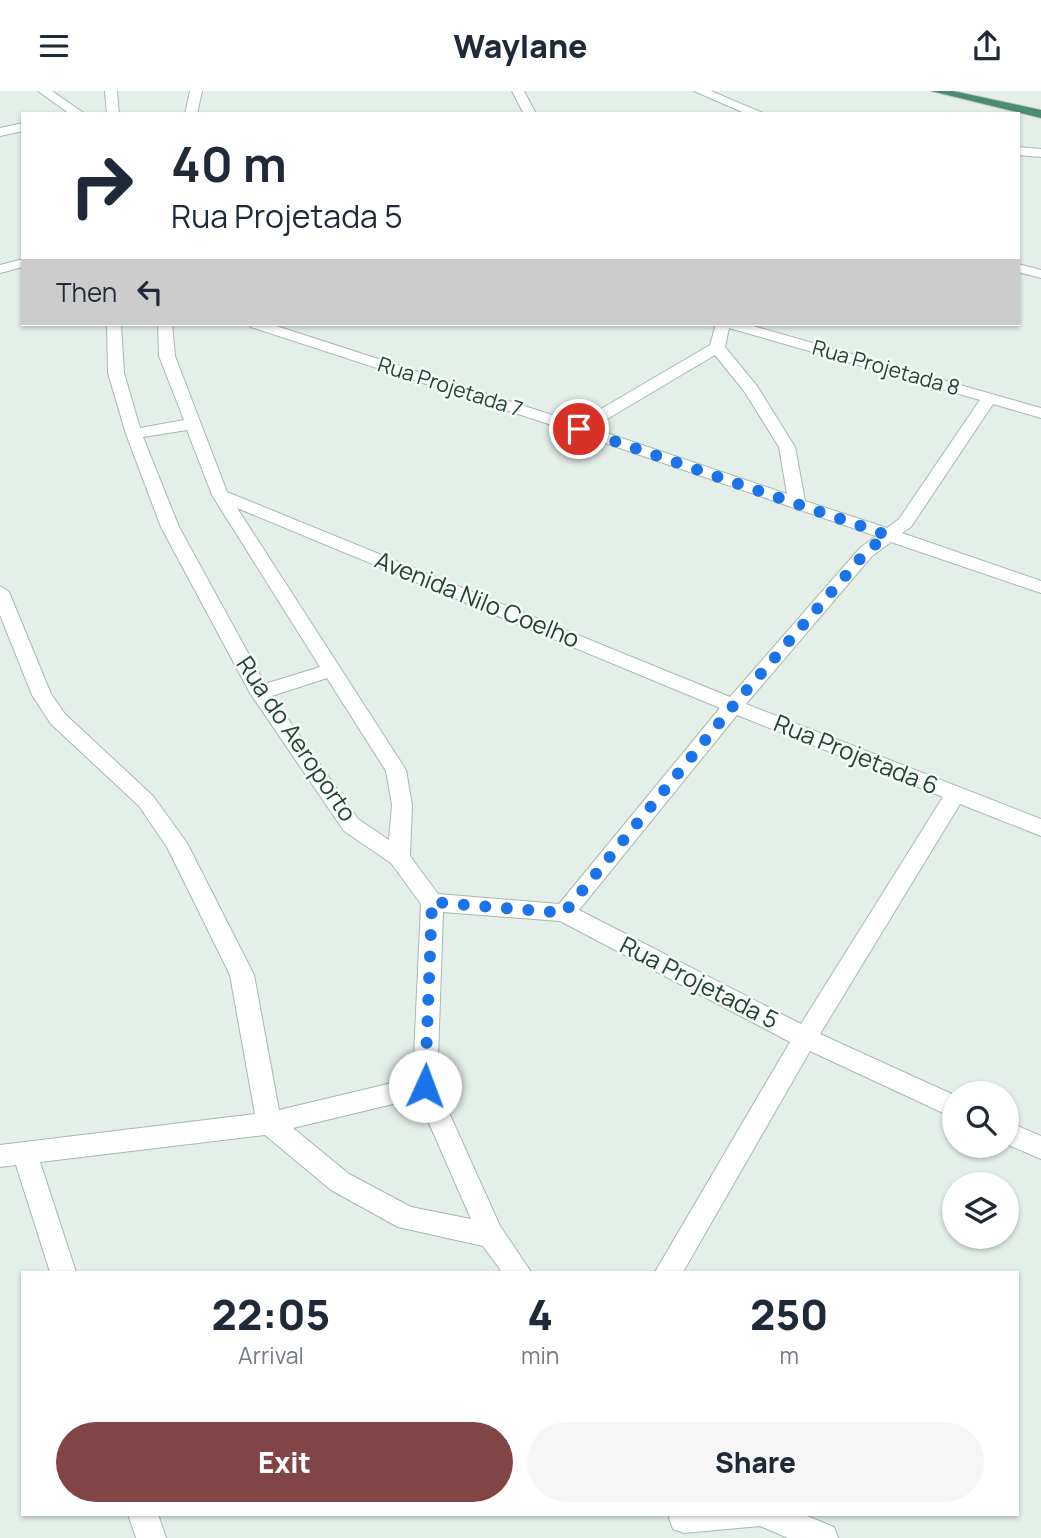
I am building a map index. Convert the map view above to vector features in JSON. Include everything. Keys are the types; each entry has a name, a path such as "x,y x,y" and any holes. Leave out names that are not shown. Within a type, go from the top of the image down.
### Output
{"highway":[{"path":"937,91 1041,114"}],"street":[{"path":"44,91 76,112"},
{"path":"111,91 112,112"},
{"path":"191,112 195,91"},
{"path":"518,91 529,112"},
{"path":"700,91 754,112"},
{"path":"0,131 21,127"},
{"path":"1020,151 1041,153"},
{"path":"0,269 21,264"},
{"path":"1020,269 1041,274"},
{"name":"Rua do Aeroporto","path":"114,326 116,373 134,434 170,527 260,693 351,825 399,857"},
{"path":"165,326 167,356 220,495 396,770 402,805 399,857 432,902 425,1086 491,1234 517,1271"},
{"name":"Rua Projetada 7","path":"262,326 579,429 1041,587"},
{"path":"579,429 717,347 722,326"},
{"name":"Rua Projetada 8","path":"738,326 1041,413"},
{"path":"717,347 751,389 787,447 797,503"},
{"path":"564,913 733,706 866,552 905,523 989,398"},
{"path":"134,434 191,423"},
{"name":"Avenida Nilo Coelho","path":"220,495 733,706"},
{"path":"0,592 42,695 58,719 146,801 183,855 242,975 269,1123 340,1182 407,1218 491,1234"},
{"path":"260,693 332,670"},
{"name":"Rua Projetada 6","path":"733,706 1041,828"},
{"path":"669,1271 805,1038 955,795"},
{"name":"Rua Projetada 5","path":"432,902 564,913 805,1038 942,1101"},
{"path":"63,1271 12,1154 269,1123 425,1086"},
{"path":"1019,1138 1041,1148"},
{"path":"144,1516 151,1538"},
{"path":"685,1523 738,1516"},
{"path":"772,1516 823,1538"}],"route":[{"path":"425,1086 432,902 564,913 733,706 866,552 887,535 579,429"}]}
